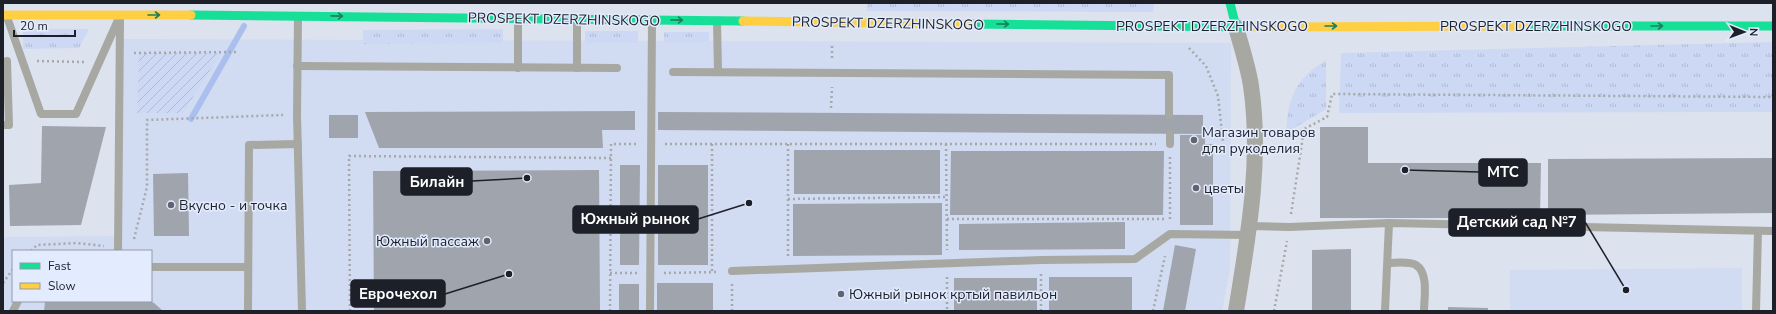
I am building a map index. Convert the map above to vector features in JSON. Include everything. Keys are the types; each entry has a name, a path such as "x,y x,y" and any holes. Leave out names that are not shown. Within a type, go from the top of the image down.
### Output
{"street":[{"path":"1230,3 1251,85 1255,140 1249,230 1236,311"},
{"name":"PROSPEKT DZERZHINSKOGO","path":"5,15 298,12 578,19 1236,27 1773,26"}],"lane":[{"path":"298,12 297,115 302,311"},
{"path":"5,15 41,114 76,114 120,15"},
{"path":"118,249 120,15"},
{"path":"518,18 518,68"},
{"path":"577,68 578,19"},
{"path":"650,311 652,20"},
{"path":"717,20 718,72"},
{"path":"3,125 9,125 8,61"},
{"path":"297,66 617,68"},
{"path":"673,72 1169,75 1169,115"},
{"path":"1170,134 1170,144"},
{"path":"248,311 249,145 298,144"},
{"path":"1385,311 1389,223"},
{"path":"732,271 1041,260 1135,259 1170,234 1389,223 1773,231"},
{"path":"1756,311 1758,231"},
{"path":"1388,264 1409,263 1417,266 1422,271 1424,279 1424,311"},
{"path":"152,267 248,267"},
{"path":"13,311 18,302"}],"path":[{"path":"831,108 833,22"},
{"path":"1188,46 1206,66 1218,96 1223,142"},
{"path":"119,53 239,52"},
{"path":"23,61 99,62"},
{"path":"1287,138 1327,118 1332,94 1773,97"},
{"path":"31,250 37,244 76,243 118,249 133,242 147,187 146,120 297,115"},
{"path":"610,311 611,144 1170,144 1170,234 1153,311"},
{"path":"712,144 712,273"},
{"path":"788,144 788,268"},
{"path":"946,144 947,311"},
{"path":"350,311 349,156 611,158"},
{"path":"788,199 947,197"},
{"path":"947,219 1170,219"},
{"path":"1041,260 1041,311"},
{"path":"3,283 12,270"},
{"path":"610,273 712,273 732,271 732,311"}],"shaded area":[{"path":"121,39 1231,43 1230,269 1222,311 3,311 3,237 122,236"},
{"path":"1742,268 1742,311 1510,311 1510,270"}],"green space":[{"path":"867,3 1154,3 1153,12 867,11"},
{"path":"23,29 89,29 79,48 23,49"},
{"path":"503,29 503,43 363,44 363,30"},
{"path":"585,31 638,31 638,43 585,43"},
{"path":"664,32 709,32 709,42 664,42"},
{"path":"1773,42 1773,112 1339,113 1341,53"},
{"path":"139,53 221,53 183,113 137,113"},
{"path":"1326,60 1326,109 1286,133 1291,99 1295,90 1300,82 1315,67"}],"building":[{"path":"635,111 635,130 602,130 603,148 379,148 365,112"},
{"path":"658,112 1203,115 1203,134 658,130"},
{"path":"329,115 358,115 358,138 329,138"},
{"path":"42,126 106,127 81,225 10,226 9,185 41,183"},
{"path":"1320,127 1368,127 1368,163 1541,163 1540,218 1320,218"},
{"path":"1180,135 1205,135 1205,144 1213,144 1213,225 1180,225"},
{"path":"794,150 940,150 940,194 794,194"},
{"path":"951,151 1164,151 1163,215 950,215"},
{"path":"1773,158 1773,213 1548,215 1548,159"},
{"path":"620,165 640,165 639,265 620,265"},
{"path":"658,165 708,165 708,265 658,265"},
{"name":"Южный пассаж","path":"599,170 600,311 374,311 373,171"},
{"name":"Вкусно - и точка","path":"188,173 189,236 154,236 153,174"},
{"path":"942,203 942,255 793,256 793,204"},
{"path":"1125,222 1125,249 959,250 959,224"},
{"path":"1175,245 1196,249 1185,311 1163,311"},
{"path":"1351,249 1351,311 1312,311 1312,250"},
{"path":"1049,277 1132,277 1132,311 1049,311"},
{"path":"954,278 1037,278 1037,311 954,311"},
{"path":"657,283 713,283 713,311 657,311"},
{"path":"619,284 639,284 639,311 619,311"},
{"path":"45,302 152,302 163,311 44,311"},
{"path":"1448,307 1488,308 1488,311 1448,311"}],"waterway":[{"path":"191,119 244,26"}],"traffic: fast":[{"path":"1230,3 1236,27"},
{"path":"191,15 743,21"},
{"path":"967,24 1247,27"},
{"path":"1525,26 1773,26"}],"traffic: slow":[{"path":"3,15 191,15"},
{"path":"743,21 967,24"},
{"path":"1247,27 1525,26"}],"place":[{"name":"Магазин товаров для рукоделия","path":"1194,140"},
{"name":"МТС","path":"1405,170"},
{"name":"Билайн","path":"527,178"},
{"name":"цветы","path":"1196,188"},
{"name":"Южный рынок","path":"749,203"},
{"name":"Вкусно - и точка","path":"171,205"},
{"name":"Южный пассаж","path":"487,241"},
{"name":"Еврочехол","path":"509,274"},
{"name":"Детский сад №7","path":"1626,290"},
{"name":"Южный рынок кртый павильон","path":"841,294"}]}
